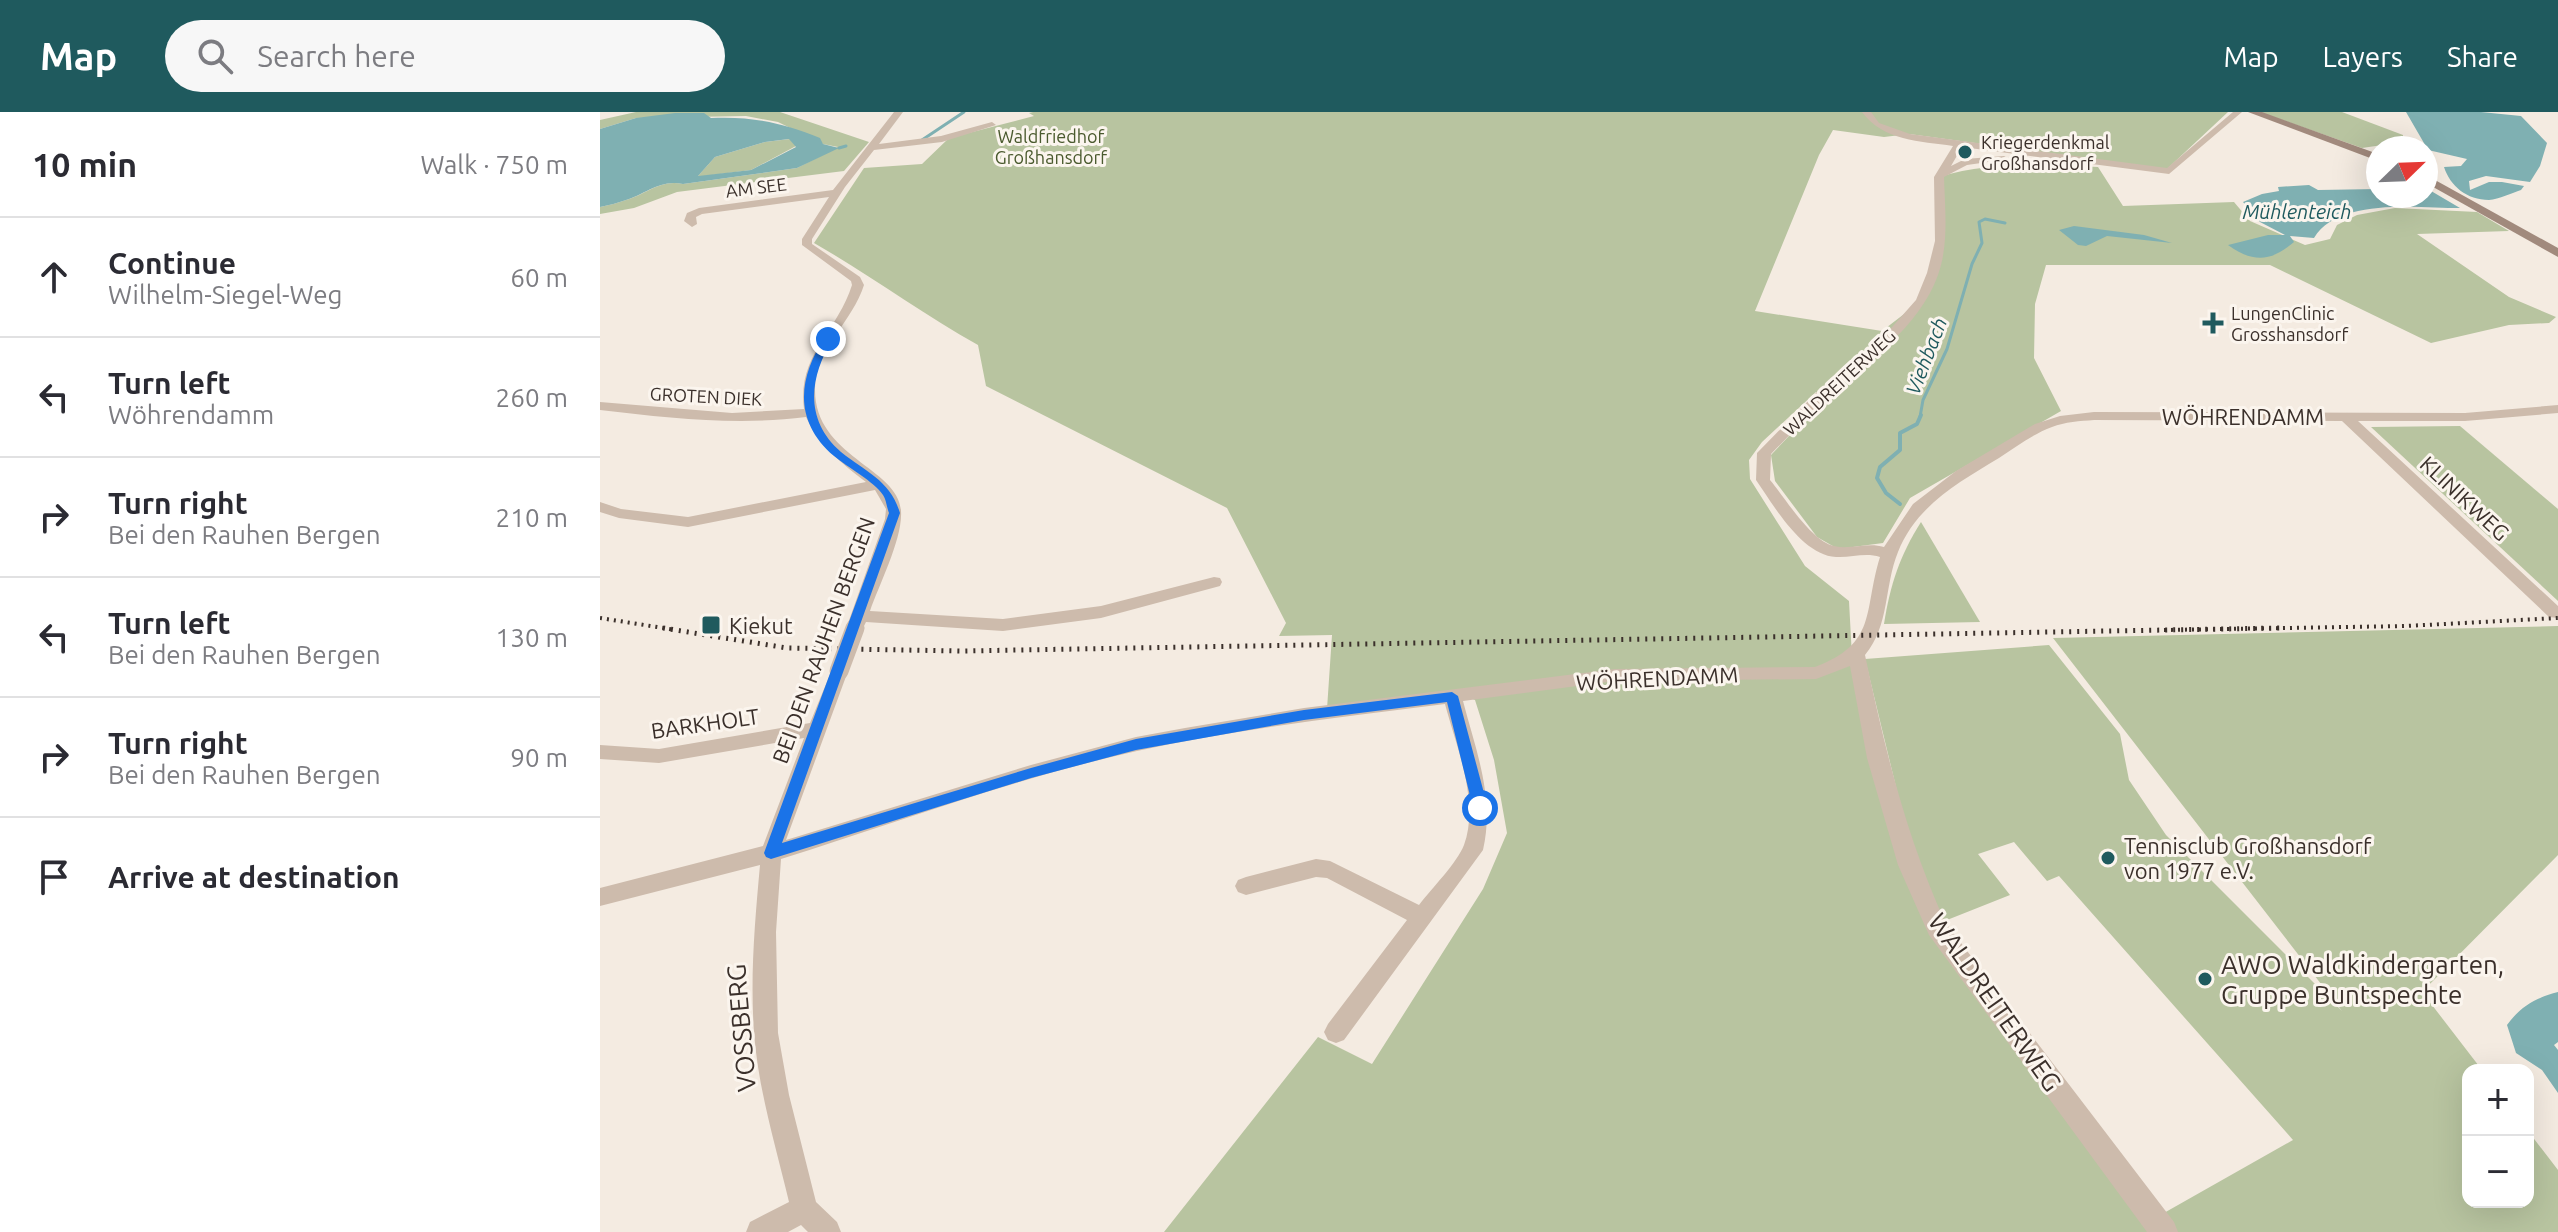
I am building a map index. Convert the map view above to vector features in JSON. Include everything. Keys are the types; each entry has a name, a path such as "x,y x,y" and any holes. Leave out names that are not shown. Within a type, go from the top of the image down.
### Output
{"main road":[{"path":"2253,112 2366,154"},
{"path":"2438,185 2558,253"}],"street":[{"path":"810,412 808,387 814,361 858,285 856,279 807,245 807,239 837,193 899,112"},
{"path":"1866,112 1876,125 1895,134 2119,165"},
{"path":"1939,177 1955,165 1980,160 2037,159 2173,170 2238,112"},
{"path":"871,148 942,139 992,125"},
{"path":"1939,177 1959,144"},
{"name":"WALDREITERWEG","path":"1889,554 1872,549 1835,552 1813,544 1763,480 1764,453 1821,396 1889,338 1921,301 1933,273 1940,241 1939,177"},
{"name":"AM SEE","path":"692,224 689,221 691,215 699,211 837,193"},
{"name":"GROTEN DIEK","path":"600,406 746,417 782,417 810,412"},
{"name":"WÖHRENDAMM","path":"600,897 771,853 1136,744 1304,715 1615,675 1816,673 1844,665 1868,644 1889,554 1913,512 1939,487 2040,427 2065,419 2094,416 2465,417 2558,409"},
{"name":"BEI DEN RAUHEN BERGEN","path":"771,853 894,513 888,493 834,451 810,412"},
{"name":"KLINIKWEG","path":"2346,417 2555,613"},
{"path":"600,507 688,522 876,485"},
{"path":"857,621 1003,625 1135,605 1214,582"},
{"name":"WALDREITERWEG","path":"1856,653 1885,784 1909,865 1937,928 2164,1232"},
{"path":"1336,1032 1420,916 1473,850 1480,829 1480,808 1452,696"},
{"name":"BARKHOLT","path":"600,752 659,756 817,729"},
{"name":"VOSSBERG","path":"771,853 765,932 766,1033 776,1095 804,1209"},
{"path":"1246,886 1316,868 1330,870 1420,916"},
{"path":"760,1232 804,1209 827,1232"}],"green space":[{"path":"636,112 780,112 869,142 844,171 677,192 634,208 600,214 600,207 660,185 797,168 838,147 823,144 778,122 746,116 636,118 600,129 600,120"},
{"name":"Waldfriedhof Großhansdorf","path":"2228,112 2167,169 1909,134 1884,137 1833,130 1819,155 1755,311 1882,331 1921,301 1940,241 1939,177 1978,168 2018,165 2098,167 2123,206 2234,202 2250,221 2305,245 2330,239 2337,225 2357,215 2395,208 2477,212 2509,231 2417,234 2509,297 2556,317 2549,323 2509,325 2431,343 2270,265 2046,265 2035,304 2034,358 2061,411 1910,498 1883,543 1838,549 1817,537 1775,481 1771,455 1824,399 1816,392 1762,442 1749,460 1750,479 1805,566 1849,601 1852,657 1902,865 2148,1222 2293,1140 2059,876 2047,881 2014,842 1978,854 2010,895 1942,922 1911,849 1865,659 2049,645 2120,734 2129,780 2166,835 2342,1011 2053,638 2558,626 2558,855 2422,992 2477,1064 2462,1064 2462,1208 2534,1208 2534,1139 2558,1170 2558,1232 1164,1232 1318,1037 1372,1064 1483,889 1507,833 1494,760 1475,700 1455,692 1327,709 1332,635 1279,636 1286,623 1227,508 986,386 978,345 814,243 864,168 922,164 949,138 1034,116 1029,113"},
{"path":"2260,112 2342,112 2403,135 2366,136 2366,147"},
{"path":"790,139 796,146 751,170 697,177 715,157 765,142"},
{"path":"2460,426 2558,509 2558,601 2371,427"},
{"path":"1921,522 1980,622 1884,624 1897,571"}],"water":[{"path":"2406,112 2481,112 2521,116 2547,143 2540,166 2530,182 2486,176 2469,181 2470,190 2489,182 2524,186 2521,190 2489,200 2467,195 2455,186 2447,174 2444,167 2461,166 2467,159 2438,152 2438,136 2420,136"},
{"path":"704,113 711,118 754,119 793,128 820,138 823,144 839,148 797,168 667,184 600,207 600,129 636,118","holes":["789,139 796,147 751,170 698,176 715,157 765,142"]},
{"name":"Mühlenteich","path":"2309,185 2318,190 2366,189 2366,208 2380,208 2341,216 2325,225 2314,238 2290,236 2294,242 2286,249 2262,258 2246,255 2228,245 2268,235 2285,235 2260,222 2243,202 2279,191 2278,187"},
{"name":"Mühlenteich","path":"2438,195 2460,208 2438,208"},
{"path":"2074,226 2144,235 2172,243 2107,236 2086,246 2078,245 2059,230"},
{"path":"2558,992 2558,1042 2554,1045 2558,1050 2558,1093 2542,1070 2516,1053 2507,1025 2529,1004"}],"waterway":[{"path":"922,140 964,112"},
{"path":"839,148 846,146"},
{"name":"Viehbach","path":"1920,417 1923,400 1947,349 1972,264 1982,243 1979,222 1985,219 2005,223"},
{"name":"Viehbach","path":"1900,504 1886,493 1877,478 1880,467 1900,450 1900,433 1917,424 1921,415"}],"railway":[{"path":"600,618 676,630"},
{"path":"2190,630 2406,626 2558,618"},
{"path":"663,628 787,648 962,651 2190,630"},
{"path":"2190,630 2280,628"},
{"path":"2164,630 2190,630"}],"place":[{"name":"Kriegerdenkmal Großhansdorf","path":"1965,152"},
{"name":"LungenClinic Grosshansdorf","path":"2213,323"},
{"name":"Kiekut","path":"711,625"},
{"name":"Tennisclub Großhansdorf von 1977 e.V.","path":"2108,858"},
{"name":"AWO Waldkindergarten, Gruppe Buntspechte","path":"2205,979"}],"route":[{"path":"828,339 814,361 808,387 810,412 834,451 888,493 893,500 894,513 856,626 771,853 1136,744 1304,715 1452,696 1480,808"}]}
